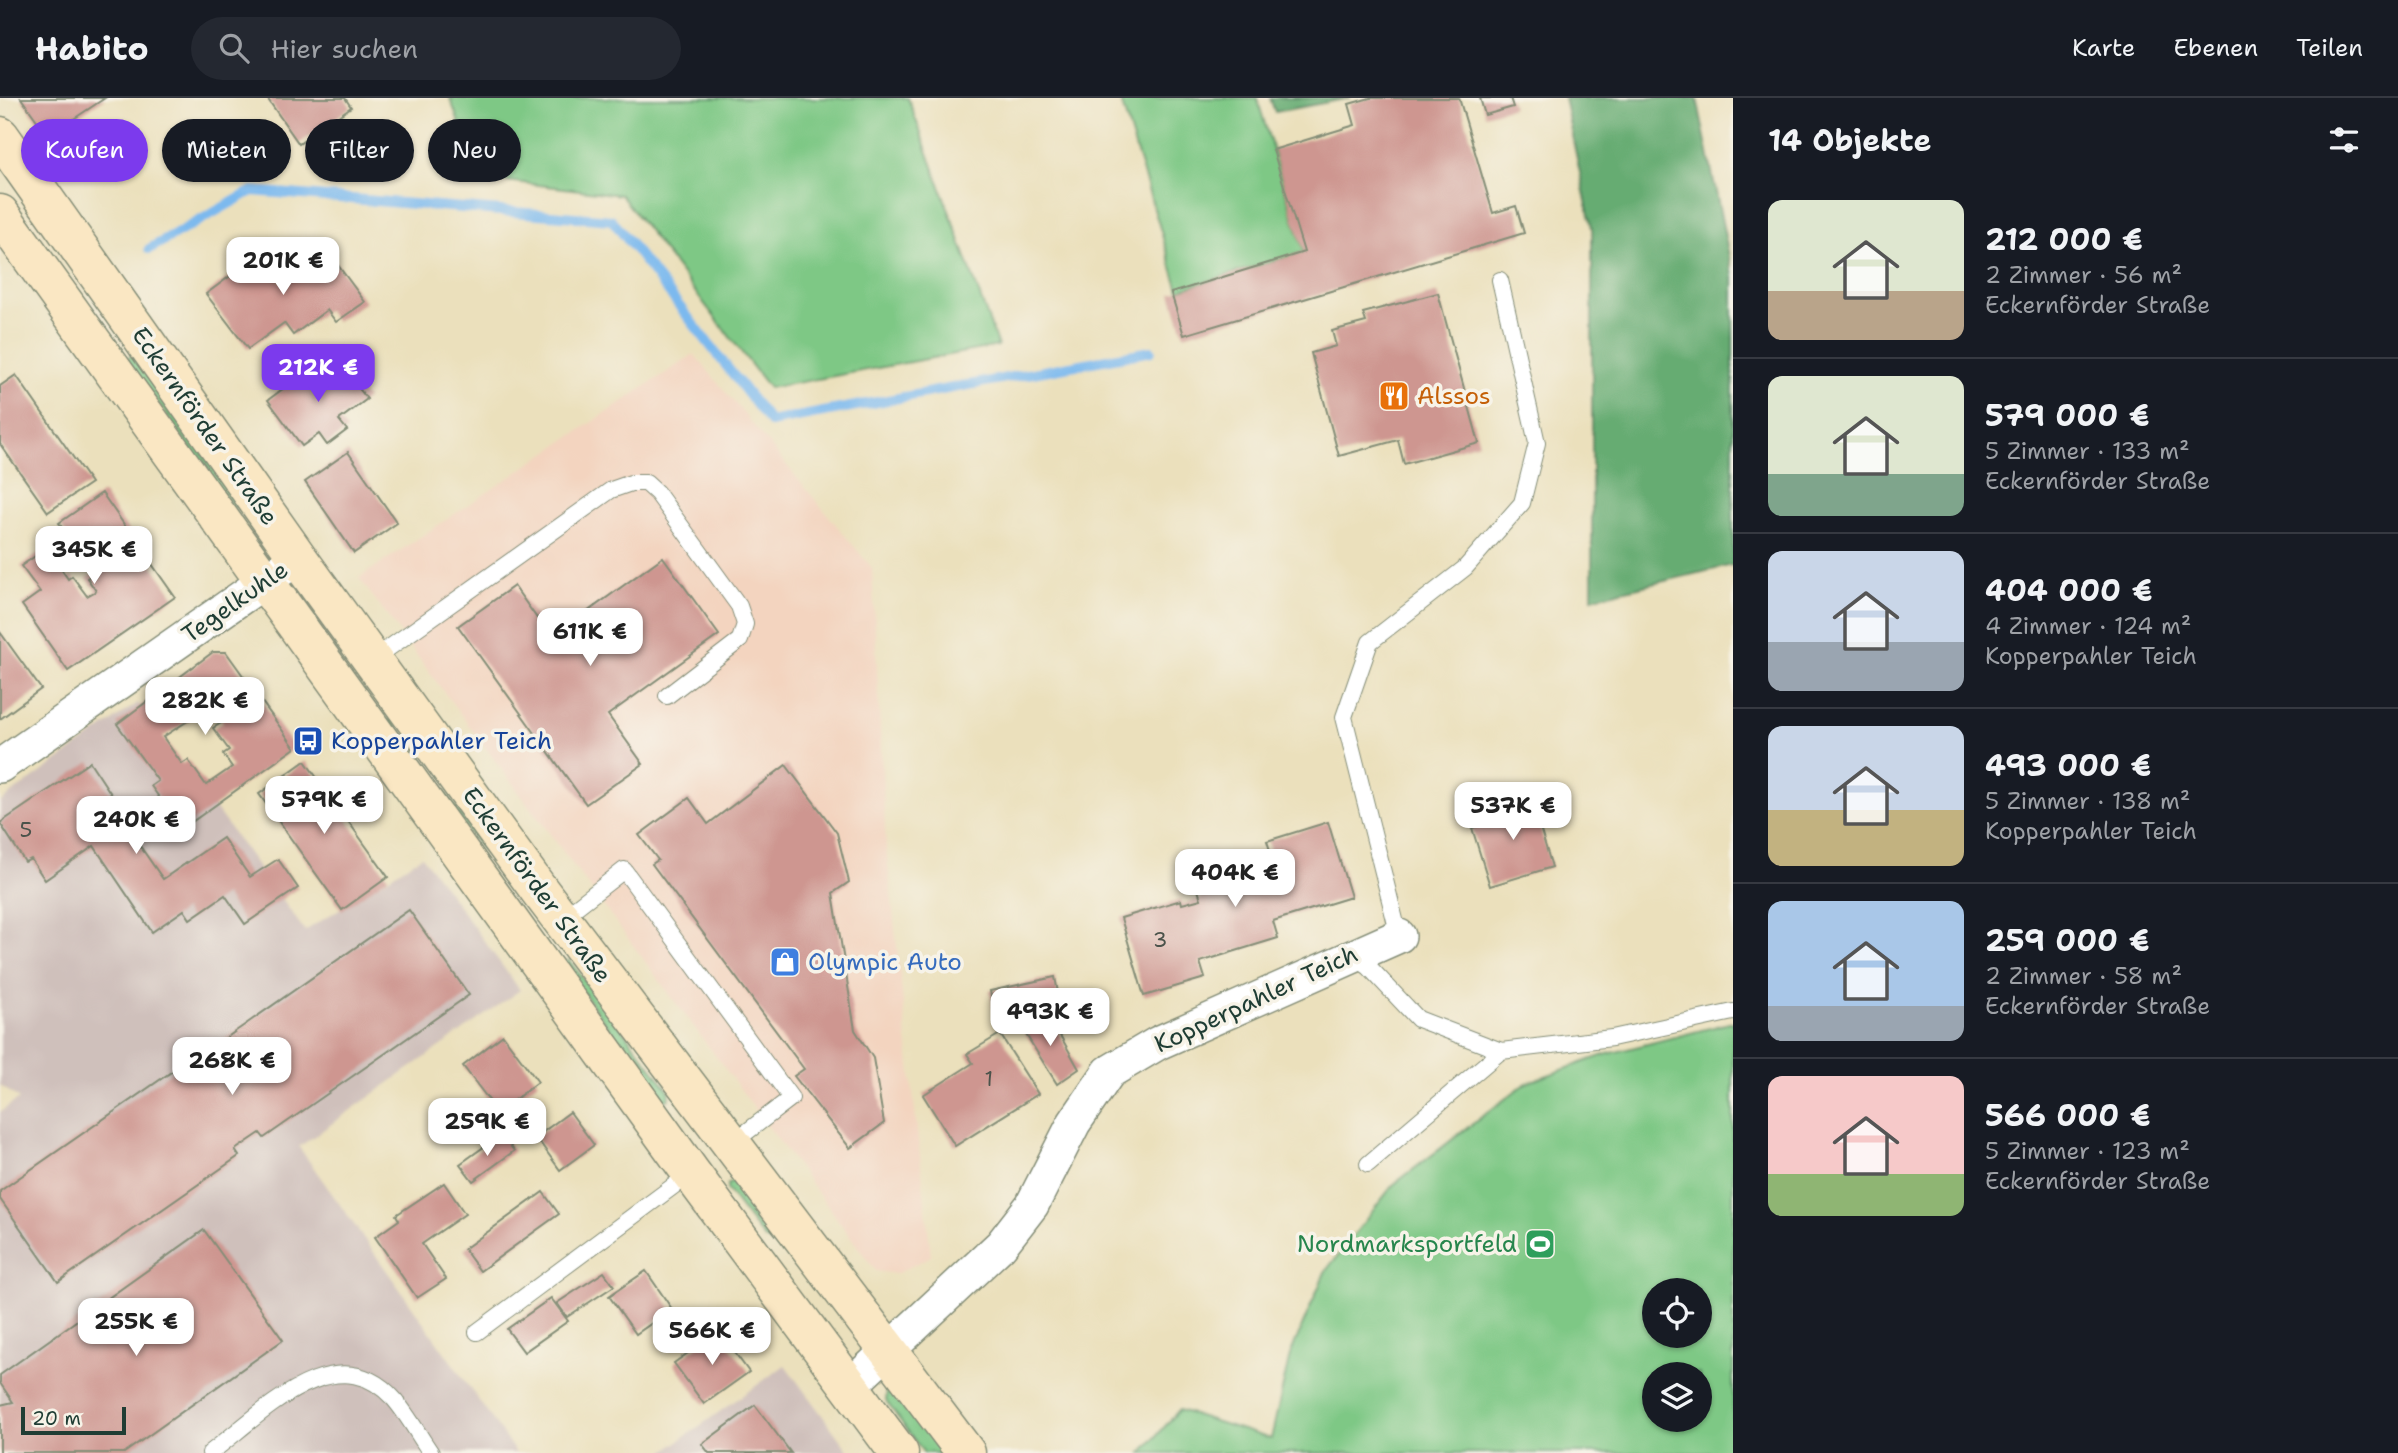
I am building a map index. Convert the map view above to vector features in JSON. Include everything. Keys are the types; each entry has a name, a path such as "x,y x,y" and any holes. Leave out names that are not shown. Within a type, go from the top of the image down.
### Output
{"main road":[{"name":"Eckernförder Straße","path":"0,136 298,558 561,919 965,1453"},
{"name":"Eckernförder Straße","path":"0,214 691,1173 899,1453"}],"street":[{"name":"Tegelkuhle","path":"0,766 298,558"},
{"name":"Kopperpahler Teich","path":"850,1386 1002,1245 1032,1205 1074,1123 1109,1072 1158,1043 1399,936"}],"lane":[{"path":"1399,936 1344,717 1370,642 1465,568 1522,503 1537,443 1500,280"},
{"path":"372,660 611,490 631,483 646,483 657,493 739,606 745,624 740,640 667,696"},
{"path":"561,919 624,870 791,1098 731,1144"},
{"path":"1352,955 1369,967 1418,1019 1501,1051 1612,1038 1733,1012"},
{"path":"1368,1164 1501,1051"},
{"path":"477,1332 691,1173"},
{"path":"210,1453 306,1381 326,1374 354,1374 374,1381 394,1399 431,1453"}],"shaded area":[{"path":"694,354 872,568 886,848 931,1256 896,1274 876,1271 359,578"},
{"path":"138,703 305,931 422,856 520,990 299,1147 516,1453 0,1453 0,1112 19,1099 0,1085 0,802"},
{"path":"785,1365 850,1453 662,1453"}],"green space":[{"path":"450,98 908,98 998,346 769,388 621,195 513,182 521,182 521,119 458,119"},
{"path":"1120,98 1257,98 1304,252 1179,290"},
{"path":"1270,98 1350,98 1275,112"},
{"path":"1564,98 1697,98 1733,276 1733,565 1592,598 1592,229"},
{"path":"133,356 238,502 237,507 233,508 127,359"},
{"path":"391,719 487,850 484,853 388,720"},
{"path":"569,960 670,1092 668,1100 660,1100 563,964"},
{"name":"Nordmarksportfeld","path":"1733,1022 1733,1453 1142,1453 1179,1410 1271,1439 1290,1355 1325,1272 1393,1185 1526,1083 1604,1055"},
{"path":"734,1180 792,1254 789,1256 763,1237 727,1190 727,1185"},
{"path":"887,1390 897,1392 944,1453 924,1453 886,1401"}],"building":[{"path":"21,98 105,98 74,119 36,119"},
{"path":"267,98 345,98 351,107 334,119 305,119 305,140 299,144 291,132 291,119 282,119"},
{"path":"1370,98 1459,98 1493,213 1516,206 1524,233 1184,335 1171,293 1304,252 1273,150 1355,125 1349,104"},
{"path":"1480,98 1510,98 1513,107 1485,115"},
{"path":"326,249 365,302 336,322 327,310 293,335 284,323 248,349 206,294 260,254 281,282"},
{"name":"Alssos","path":"1438,293 1479,443 1404,464 1398,440 1339,456 1311,353 1336,346 1332,331 1366,322 1363,313"},
{"path":"325,358 340,379 348,374 367,399 339,420 347,430 327,445 319,434 302,446 268,400"},
{"path":"16,375 91,483 48,512 0,444 0,386"},
{"path":"348,452 397,523 354,553 305,482"},
{"path":"102,493 175,597 68,671 22,605 40,592 21,566 47,548 68,579 72,576 87,596 96,591 87,578 94,573 59,523"},
{"path":"663,557 719,635 608,715 643,764 586,804 458,626 514,586 551,638"},
{"path":"0,632 41,689 0,719"},
{"path":"213,652 226,652 295,748 182,829 151,786 158,781 117,724","holes":["211,706 223,722 213,728 229,750 223,754 232,767 206,785 188,760 182,764 163,737"]},
{"path":"305,761 388,877 342,910 259,794"},
{"path":"90,762 113,797 108,800 163,879 223,838 250,877 278,859 298,888 245,924 225,895 190,919 184,910 152,932 94,846 45,880 31,859 25,862 0,823"},
{"name":"Olympic Auto","path":"786,765 837,833 849,882 833,893 855,1030 873,1058 884,1123 850,1148 794,1076 804,1069 652,864 658,860 639,835 689,798 708,824"},
{"path":"1529,792 1552,867 1490,886 1472,828 1503,818 1498,802"},
{"path":"1328,822 1351,897 1273,921 1278,938 1200,962 1205,978 1144,996 1121,918 1181,900 1182,904 1201,899 1194,878 1254,860 1256,865 1273,860 1267,841"},
{"path":"409,910 469,995 264,1138 260,1133 235,1150 239,1156 58,1282 0,1199 0,1191 177,1068 183,1077 207,1060 203,1054"},
{"path":"1055,977 1060,1003 995,1016 990,991"},
{"path":"1048,1014 1079,1069 1057,1084 1020,1025"},
{"path":"1000,1034 1038,1094 955,1146 923,1095 973,1063 967,1054"},
{"path":"503,1035 538,1082 498,1112 463,1066"},
{"path":"570,1112 594,1145 560,1170 536,1137"},
{"path":"502,1134 514,1151 473,1181 460,1164"},
{"path":"444,1183 465,1214 422,1244 446,1279 417,1298 375,1237 399,1220 396,1215"},
{"path":"543,1192 559,1214 480,1271 464,1249"},
{"path":"204,1230 283,1340 124,1453 0,1453 0,1405 13,1402 0,1383 0,1375"},
{"path":"646,1271 672,1309 636,1334 609,1296"},
{"path":"604,1272 614,1286 567,1317 557,1303"},
{"path":"551,1298 568,1321 524,1352 507,1329"},
{"path":"719,1331 749,1372 704,1404 674,1363"},
{"path":"755,1405 791,1453 709,1453 702,1444"}],"waterway":[{"path":"149,249 252,191 612,220 770,422 1151,351"}],"place":[{"name":"Alssos","path":"1394,396"},
{"name":"Kopperpahler Teich","path":"308,741"},
{"name":"Olympic Auto","path":"785,962"},
{"name":"Nordmarksportfeld","path":"1540,1244"}]}
